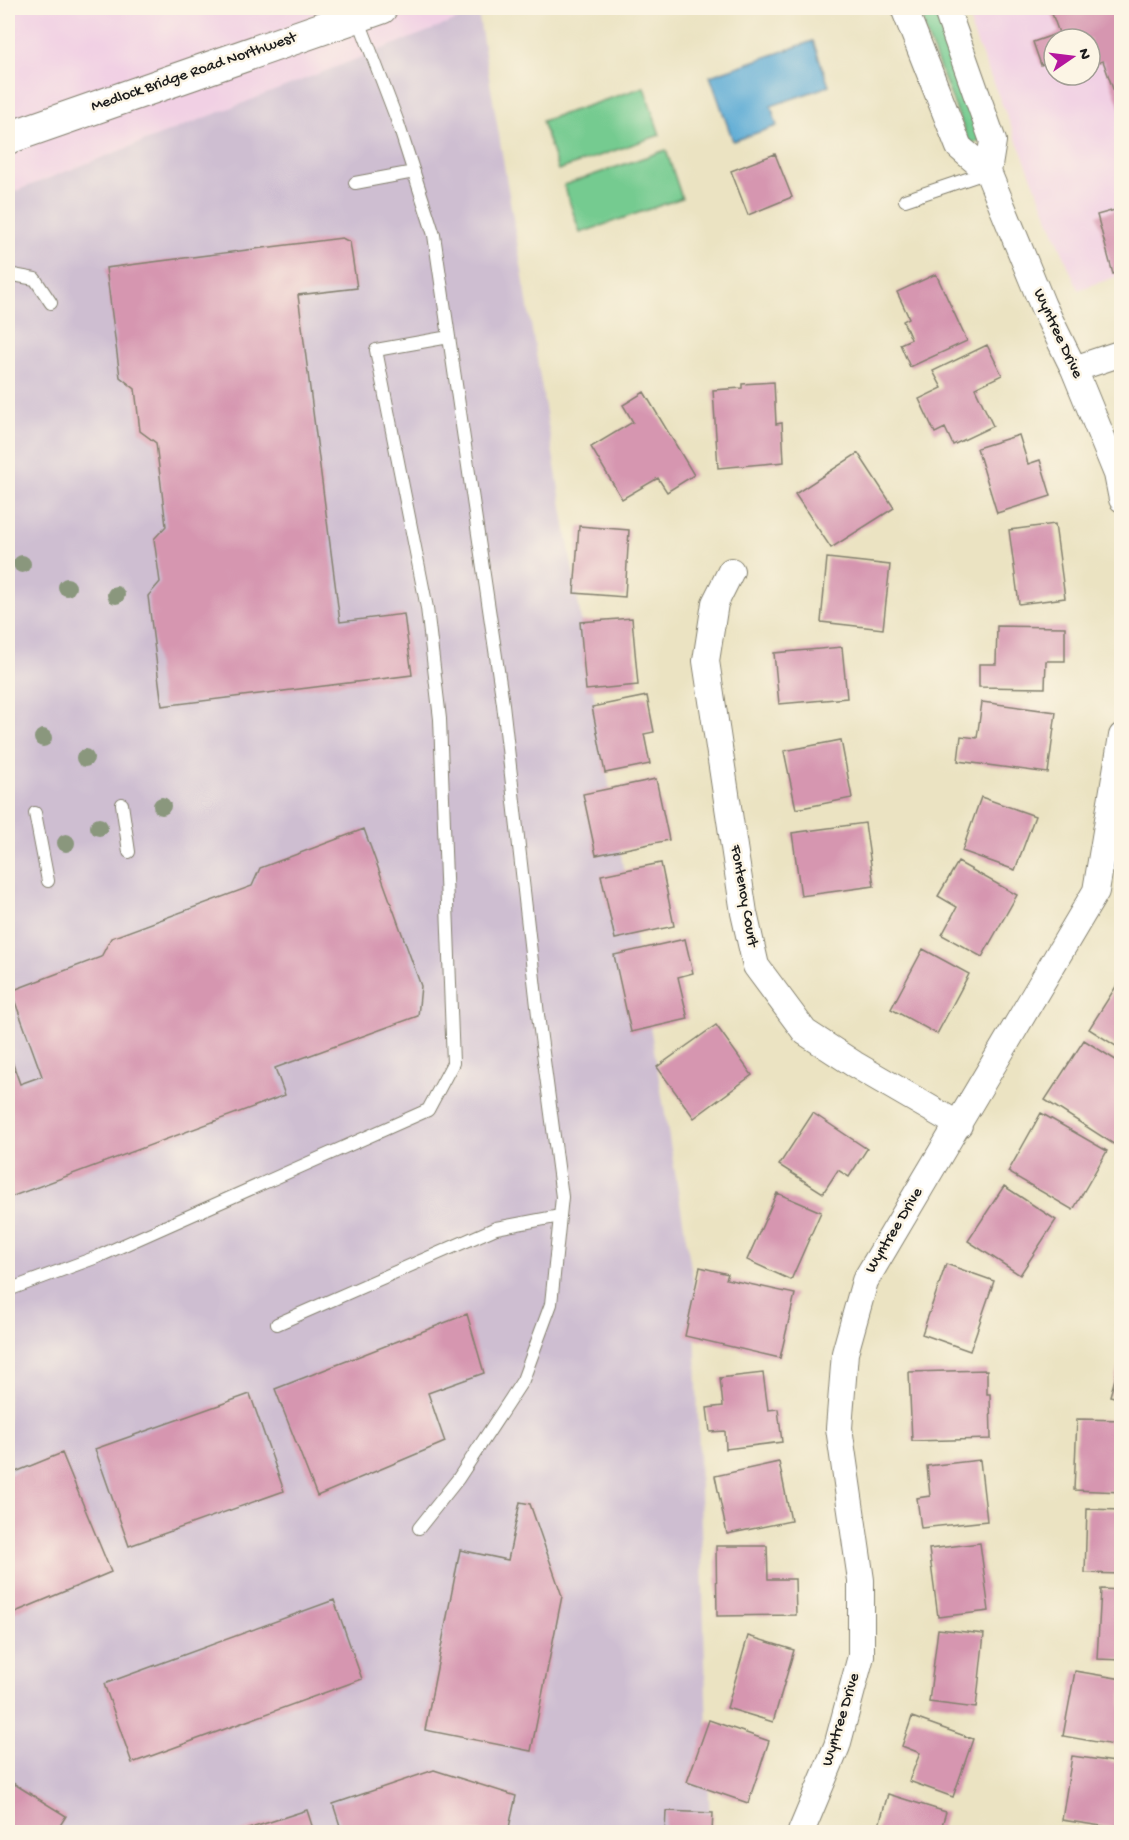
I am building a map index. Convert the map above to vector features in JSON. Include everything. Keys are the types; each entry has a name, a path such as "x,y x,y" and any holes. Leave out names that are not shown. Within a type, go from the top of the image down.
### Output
{"street":[{"name":"Wyntree Drive","path":"904,8 959,147 988,172 1043,306 1074,369 1117,474 1122,498"},
{"path":"946,8 993,141 988,172"},
{"name":"Medlock Bridge Road Northwest","path":"8,138 364,10"},
{"path":"1074,369 1122,353"},
{"name":"Fontenoy Court","path":"731,571 715,603 706,661 744,913 756,966 806,1032 854,1064 959,1125"},
{"name":"Wyntree Drive","path":"801,1833 837,1746 861,1656 861,1580 839,1428 845,1353 865,1281 1096,891 1122,736"}],"lane":[{"path":"364,10 434,235 503,704 562,1197 551,1304 523,1380 458,1479 418,1528"},
{"path":"355,183 414,172"},
{"path":"905,200 988,172"},
{"path":"8,274 35,279 51,303"},
{"path":"8,1290 97,1257 428,1110 453,1063 440,719 427,608 376,350 449,337"},
{"path":"122,804 129,852"},
{"path":"35,813 48,881"},
{"path":"277,1324 496,1228 560,1216"}],"shaded area":[{"path":"8,8 491,8 8,194"},
{"path":"969,8 1121,8 1121,275 1078,290 972,31"},
{"path":"478,12 694,1285 710,1832 8,1832 8,194"}],"green space":[{"path":"936,12 982,139 975,143 969,142 926,33 923,21 928,13"},
{"path":"644,87 660,135 558,170 542,121"},
{"path":"666,150 682,198 580,233 564,185"}],"water":[{"path":"813,41 829,86 771,106 777,126 733,141 710,76"}],"building":[{"path":"1050,8 1122,8 1122,114 1102,61 1102,27 1057,27"},
{"path":"1042,39 1041,65 1033,42"},
{"path":"775,154 792,197 748,215 731,171"},
{"path":"1122,208 1122,271 1113,274 1097,215"},
{"path":"342,238 350,242 357,288 298,295 340,622 404,614 412,675 162,706 148,596 160,582 154,539 166,526 156,443 140,431 135,389 120,377 106,268"},
{"path":"936,274 967,341 910,367 900,344 911,339 903,321 909,318 897,292"},
{"path":"987,345 1002,375 975,388 993,426 953,445 945,428 935,433 919,399 942,388 933,371"},
{"path":"774,382 776,424 782,423 784,462 718,468 713,390 742,388 742,384"},
{"path":"644,392 694,475 667,492 658,478 622,499 591,447 633,422 623,405"},
{"path":"1019,435 1028,464 1040,460 1051,496 997,513 977,448"},
{"path":"858,453 894,508 831,548 795,494"},
{"path":"1055,524 1065,598 1019,604 1009,530"},
{"path":"579,526 629,530 625,597 574,593"},
{"path":"827,558 890,565 883,629 821,622"},
{"path":"632,618 638,685 586,690 580,622"},
{"path":"997,626 1065,627 1065,661 1046,661 1045,688 979,687 979,664 996,664"},
{"path":"842,647 847,698 779,704 774,653"},
{"path":"647,696 654,732 644,734 650,764 605,773 592,707"},
{"path":"982,702 1056,712 1048,773 958,761 961,736 977,738"},
{"path":"841,740 852,798 796,809 784,751"},
{"path":"656,779 669,840 596,855 583,794"},
{"path":"981,797 1035,816 1015,870 962,851"},
{"path":"865,823 874,886 801,896 792,833"},
{"path":"364,829 421,986 418,1016 275,1068 285,1095 8,1198 8,1050 20,1084 42,1076 11,991 101,957 111,938 252,886 260,868"},
{"path":"958,862 1017,895 982,957 942,935 957,907 938,896"},
{"path":"661,863 674,926 615,939 601,875"},
{"path":"685,939 693,973 678,977 688,1019 631,1032 614,955"},
{"path":"923,949 969,974 937,1034 891,1009"},
{"path":"1122,977 1122,1050 1089,1029"},
{"path":"716,1025 752,1075 694,1118 657,1067"},
{"path":"1084,1040 1122,1064 1122,1135 1115,1145 1045,1100"},
{"path":"813,1113 867,1149 849,1177 838,1170 823,1193 779,1165"},
{"path":"1041,1113 1107,1151 1073,1210 1008,1172"},
{"path":"1004,1186 1056,1220 1020,1275 968,1241"},
{"path":"777,1193 821,1212 791,1280 747,1260"},
{"path":"946,1264 994,1281 970,1351 922,1334"},
{"path":"700,1267 728,1274 726,1279 795,1294 780,1358 685,1336"},
{"path":"467,1314 484,1373 428,1393 445,1442 317,1496 275,1389"},
{"path":"1122,1358 1122,1399 1110,1396"},
{"path":"987,1370 991,1439 912,1441 909,1372"},
{"path":"763,1373 768,1410 778,1409 782,1442 726,1449 725,1431 710,1432 707,1408 723,1406 720,1378"},
{"path":"250,1394 284,1491 129,1546 95,1449"},
{"path":"1077,1419 1122,1420 1122,1492 1074,1490"},
{"path":"62,1453 111,1572 8,1615 8,1475"},
{"path":"980,1460 987,1521 921,1528 917,1498 930,1496 927,1466"},
{"path":"779,1462 791,1521 727,1534 715,1476"},
{"path":"520,1502 530,1504 562,1596 531,1751 425,1730 460,1550 508,1560"},
{"path":"1087,1509 1122,1510 1122,1574 1085,1573"},
{"path":"980,1543 989,1611 938,1617 929,1549"},
{"path":"716,1546 767,1546 768,1579 795,1579 796,1615 717,1616"},
{"path":"1101,1589 1122,1590 1122,1660 1097,1659"},
{"path":"334,1600 362,1679 132,1763 104,1684"},
{"path":"938,1629 984,1634 976,1708 929,1702"},
{"path":"748,1636 794,1650 773,1722 727,1708"},
{"path":"1075,1671 1122,1679 1122,1732 1119,1746 1063,1736"},
{"path":"912,1717 973,1739 953,1797 909,1781 920,1753 902,1746"},
{"path":"709,1720 769,1741 748,1803 687,1782"},
{"path":"1072,1756 1122,1763 1121,1829 1062,1820"},
{"path":"434,1770 516,1796 508,1832 342,1832 333,1804"},
{"path":"8,1780 66,1816 56,1832 8,1832"},
{"path":"888,1794 946,1812 940,1832 877,1832"},
{"path":"307,1810 314,1832 239,1832"},
{"path":"666,1811 713,1813 712,1832 665,1832"}]}
